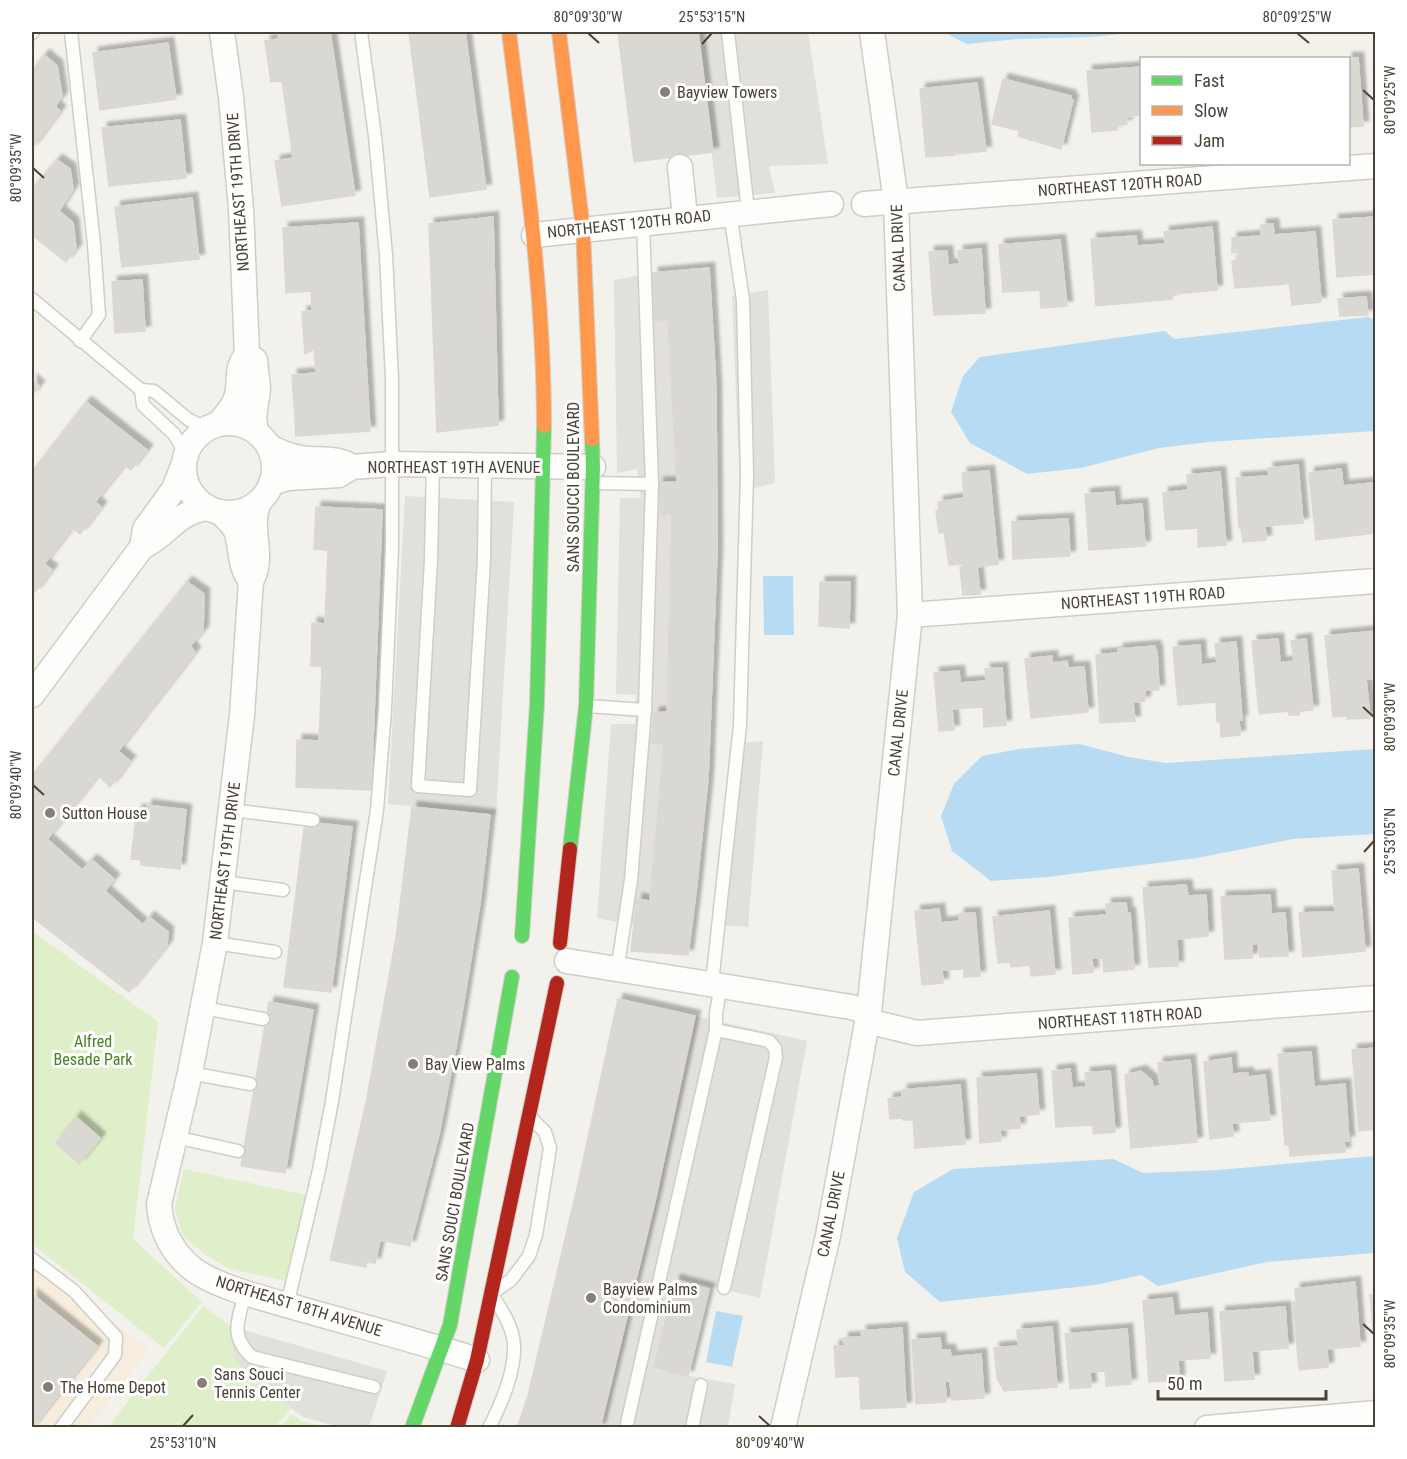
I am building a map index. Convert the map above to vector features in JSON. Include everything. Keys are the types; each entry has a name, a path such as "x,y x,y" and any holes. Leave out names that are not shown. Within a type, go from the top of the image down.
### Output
{"street":[{"name":"NORTHEAST 19TH DRIVE","path":"212,426 234,405 237,396 239,364 247,354 241,209 231,97 222,32"},
{"name":"SANS SOUCCI BOULEVARD","path":"508,32 534,235 544,364 544,467 537,704 518,939 542,933 561,963"},
{"name":"SANS SOUCCI BOULEVARD","path":"559,32 583,230 593,475 586,706 561,963"},
{"name":"CANAL DRIVE","path":"783,1428 828,1236 868,1017 910,615 896,201 872,32"},
{"name":"NORTHEAST 120TH ROAD","path":"864,204 1376,166"},
{"path":"680,167 685,218"},
{"name":"NORTHEAST 120TH ROAD","path":"534,235 831,204"},
{"name":"NORTHEAST 19TH DRIVE","path":"247,354 255,360 258,388 254,417 263,438"},
{"path":"32,694 142,547 145,529 174,489 185,458 196,437 212,426 232,422 245,424 263,438 274,462 274,477 265,493 246,510 233,513 191,510 169,526 157,540 142,547"},
{"name":"NORTHEAST 19TH AVENUE","path":"263,438 286,454 301,458 342,460 352,467"},
{"path":"185,458 184,477 189,490 197,500 214,510"},
{"name":"NORTHEAST 19TH AVENUE","path":"265,493 288,478 339,476 352,467 392,464 544,467 593,475"},
{"name":"NORTHEAST 19TH DRIVE","path":"175,1137 215,943 242,715 251,581 257,571 258,550 254,517 265,493"},
{"name":"NORTHEAST 19TH DRIVE","path":"214,510 235,530 241,549 243,573 251,581"},
{"name":"NORTHEAST 119TH ROAD","path":"910,615 1376,581"},
{"path":"541,991 561,963"},
{"path":"457,1428 477,1360 561,963"},
{"name":"NORTHEAST 118TH ROAD","path":"561,963 717,984 851,1007 868,1017 917,1033 1376,998"},
{"name":"SANS SOUCI BOULEVARD","path":"412,1428 450,1325 510,973 524,988"},
{"name":"NORTHEAST 18TH AVENUE","path":"175,1137 159,1204 160,1221 164,1233 181,1259 194,1270 206,1278 246,1292 477,1360"},
{"path":"1207,1428 1376,1413"}],"lane":[{"path":"71,32 94,244 99,315 80,341"},
{"path":"287,1305 319,1170 332,1101 377,810 390,628 392,379 386,255 375,136 361,32"},
{"path":"627,1428 716,1030 717,984 740,725 747,474 743,300 728,32"},
{"path":"617,971 631,880 645,710 652,484 643,222"},
{"path":"32,299 141,390 154,391 189,420 212,426"},
{"path":"141,390 143,405 174,434 185,458"},
{"path":"433,464 418,786 470,790 483,559 485,467"},
{"path":"593,475 652,484"},
{"path":"586,706 645,710"},
{"path":"232,810 313,820"},
{"path":"223,882 283,890"},
{"path":"215,943 275,952"},
{"path":"203,1008 263,1019"},
{"path":"716,1030 768,1041 775,1048 776,1057 724,1288"},
{"path":"190,1073 250,1084"},
{"path":"489,1428 498,1410 512,1365 515,1344 502,1309 491,1294 512,1280 529,1256 536,1235 550,1148 545,1132 528,1115"},
{"path":"175,1137 238,1150"},
{"path":"32,1259 74,1291 116,1337 115,1355 61,1428"},
{"path":"246,1292 236,1333 244,1349 252,1357 374,1387"},
{"path":"692,1428 701,1385"}],"shaded area":[{"path":"698,32 808,32 828,164 769,166 775,193 717,198"},
{"path":"653,273 655,320 668,320 677,482 662,483 661,515 672,514 667,712 654,714 652,742 664,744 650,901 637,900 634,925 597,918 611,724 635,724 636,695 616,694 620,498 641,498 637,469 617,473 614,280"},
{"path":"768,290 775,483 740,492 732,296"},
{"path":"405,496 514,502 496,815 388,804"},
{"path":"763,741 748,927 714,925 730,744"},
{"path":"695,1016 807,1041 760,1298 676,1278 656,1370 735,1384 728,1427 601,1428"},
{"path":"32,1261 149,1349 88,1427 32,1427"},
{"path":"230,1326 387,1371 369,1427 340,1427 303,1417 261,1386 234,1358"}],"green space":[{"name":"Alfred Besade Park","path":"32,931 158,1022 133,1239 202,1302 164,1348 32,1244"},
{"path":"184,1169 306,1195 285,1281 227,1268 203,1253 183,1236 175,1209"},
{"name":"Sans Souci Tennis Center","path":"203,1306 230,1326 234,1358 291,1409 274,1427 107,1428"},
{"path":"292,1414 301,1421 326,1427 281,1427"}],"water":[{"path":"943,32 1141,32 967,44"},
{"path":"1368,317 1375,320 1375,431 1209,442 1159,448 1081,468 1027,474 970,443 951,412 963,376 980,357 1165,331 1174,339"},
{"path":"763,576 793,576 794,635 764,635"},
{"path":"1079,744 1129,757 1166,763 1375,749 1375,834 1293,839 1197,858 1047,877 991,881 952,851 941,816 954,784 982,756 1019,749"},
{"path":"1375,1156 1375,1253 1267,1262 1158,1286 1141,1275 1095,1285 940,1302 905,1272 897,1238 914,1192 953,1169 1113,1159 1143,1173 1218,1170"},
{"path":"716,1311 743,1316 732,1367 706,1362"}],"building":[{"path":"278,32 330,32 355,195 282,206 275,161 293,158 282,81 271,82 265,41 279,39"},
{"path":"409,32 465,32 486,189 430,197"},
{"name":"Bayview Towers","path":"618,32 698,32 713,152 634,162"},
{"path":"168,43 176,99 100,110 93,53"},
{"path":"44,55 57,66 62,97 55,106 60,111 32,148 32,71"},
{"path":"1350,58 1358,58 1363,126 1350,127"},
{"path":"1140,67 1140,115 1126,117 1127,124 1117,125 1117,130 1092,132 1087,71"},
{"path":"1003,79 1071,96 1070,99 1073,100 1061,149 1018,136 1020,131 992,124"},
{"path":"977,83 986,151 957,154 956,141 954,141 955,155 926,157 920,89"},
{"path":"180,120 186,178 109,186 102,128"},
{"path":"57,160 70,169 73,189 59,211 73,223 76,249 66,262 32,235 32,189"},
{"path":"192,198 199,259 122,267 115,207"},
{"path":"493,217 498,425 437,432 429,224"},
{"path":"1376,217 1376,274 1337,277 1333,220"},
{"path":"358,223 370,431 296,436 292,375 316,373 314,349 305,354 302,312 312,311 311,291 286,293 283,228"},
{"path":"1273,224 1274,235 1315,232 1321,302 1292,305 1289,282 1235,288 1232,261 1239,260 1238,252 1232,253 1232,238 1261,236 1261,225"},
{"path":"1212,227 1217,290 1172,294 1172,299 1096,306 1091,239 1136,236 1137,246 1165,244 1164,232"},
{"path":"1060,240 1067,306 1041,308 1040,290 1003,292 999,245"},
{"path":"981,249 985,313 934,315 929,252 947,251 948,265 959,264 958,251"},
{"path":"709,268 716,388 717,551 708,778 696,892 688,955 631,951 637,899 650,901 664,744 652,743 654,713 667,712 672,514 661,515 658,483 677,482 668,320 655,320 653,273"},
{"path":"142,280 145,331 115,333 112,282"},
{"path":"1366,297 1368,315 1340,316 1338,299"},
{"path":"32,380 39,386 32,395"},
{"path":"86,402 147,450 131,470 124,465 95,502 101,507 80,534 72,528 44,564 52,570 35,592 32,589 32,472"},
{"path":"1298,465 1303,523 1265,526 1266,540 1243,542 1241,528 1239,528 1236,478 1269,476 1268,468"},
{"path":"1341,469 1343,486 1372,483 1376,533 1316,540 1309,473"},
{"path":"989,471 998,564 977,567 980,594 963,595 960,567 963,567 962,564 949,565 944,532 939,533 936,511 939,511 938,502 964,498 962,473"},
{"path":"1220,472 1226,545 1198,547 1198,528 1166,530 1163,493 1188,490 1187,475"},
{"path":"1114,492 1115,506 1142,504 1145,546 1089,550 1085,494"},
{"path":"316,507 382,510 371,790 296,787 297,740 319,741 322,666 311,666 312,623 325,624 328,550 314,549"},
{"path":"1068,519 1070,556 1013,559 1012,522"},
{"name":"Sutton House","path":"187,582 204,594 203,631 190,646 195,652 118,751 130,761 110,787 98,775 47,839 82,870 92,860 114,879 105,891 143,925 149,917 168,932 167,945 129,992 32,917 32,776"},
{"path":"820,582 850,582 849,628 819,626"},
{"path":"1376,631 1376,678 1366,679 1370,718 1333,717 1325,636"},
{"path":"1278,639 1280,663 1294,661 1291,641 1306,639 1313,710 1299,711 1299,715 1289,715 1289,711 1259,714 1252,641"},
{"path":"1236,642 1242,720 1239,720 1240,735 1221,737 1220,721 1217,722 1216,702 1178,705 1173,647 1200,645 1201,665 1217,663 1215,644"},
{"path":"1155,646 1159,690 1145,690 1145,701 1133,702 1135,721 1100,723 1096,655 1118,653 1118,649"},
{"path":"1052,656 1052,663 1067,661 1068,668 1084,667 1088,712 1031,718 1025,659"},
{"path":"1002,668 1006,725 984,727 983,707 952,709 954,730 939,731 934,673 959,671 960,683 986,681 985,669"},
{"path":"147,805 186,810 180,869 141,865 141,860 131,859 137,810 146,811"},
{"name":"Bay View Palms","path":"412,807 490,815 480,903 460,1025 439,1134 410,1246 380,1240 375,1263 367,1261 366,1267 330,1260 366,1103 396,938"},
{"path":"305,822 352,827 331,992 284,987"},
{"path":"1358,869 1365,951 1303,957 1299,913 1335,912 1332,871"},
{"path":"1186,885 1188,896 1206,895 1208,936 1177,939 1178,966 1149,967 1143,888"},
{"path":"1270,895 1271,914 1285,913 1288,956 1260,957 1259,944 1252,944 1252,958 1225,959 1221,897"},
{"path":"1126,903 1127,913 1130,913 1134,969 1104,972 1103,958 1092,958 1093,972 1073,974 1069,918 1107,915 1106,904"},
{"path":"939,909 941,923 959,921 959,914 975,913 980,976 964,977 964,969 942,970 943,983 922,985 915,911"},
{"path":"1049,911 1055,974 1031,976 1030,965 1011,967 1010,962 998,963 993,917"},
{"name":"Bayview Palms Condominium","path":"618,999 695,1016 655,1201 600,1428 517,1428 528,1396 578,1184"},
{"path":"269,1002 313,1010 285,1173 241,1166"},
{"path":"1376,1048 1376,1129 1359,1131 1352,1050"},
{"path":"1311,1052 1314,1087 1345,1084 1349,1141 1344,1141 1345,1152 1290,1156 1289,1145 1285,1145 1278,1054"},
{"path":"1231,1058 1232,1074 1248,1073 1248,1077 1265,1075 1270,1120 1232,1123 1233,1136 1210,1139 1204,1062"},
{"path":"1190,1060 1197,1142 1131,1148 1125,1075 1141,1071 1152,1081 1153,1087 1160,1086 1158,1063"},
{"path":"1070,1069 1072,1088 1086,1087 1085,1073 1110,1071 1115,1132 1093,1134 1093,1125 1056,1127 1052,1071"},
{"path":"1036,1074 1039,1114 1019,1116 1020,1128 1000,1130 1001,1141 980,1143 977,1078"},
{"path":"960,1085 965,1144 915,1148 913,1120 890,1119 888,1099 902,1097 902,1090"},
{"path":"76,1117 100,1138 79,1164 56,1143"},
{"path":"675,1280 709,1289 688,1376 654,1368"},
{"path":"1355,1282 1360,1346 1327,1349 1328,1367 1299,1370 1293,1302 1296,1302 1295,1289"},
{"name":"The Home Depot","path":"32,1294 97,1346 32,1428"},
{"path":"1370,1295 1376,1295 1376,1361"},
{"path":"1172,1298 1174,1316 1207,1313 1210,1358 1178,1360 1179,1380 1149,1382 1143,1301"},
{"path":"1285,1307 1288,1348 1252,1351 1254,1379 1225,1381 1220,1312"},
{"path":"1052,1327 1057,1387 1004,1391 997,1378 994,1348 1018,1346 1017,1330"},
{"path":"902,1328 906,1407 861,1409 859,1376 836,1377 834,1346 844,1346 843,1338 862,1337 861,1331"},
{"path":"1127,1329 1131,1384 1106,1386 1105,1371 1090,1372 1091,1387 1070,1389 1065,1334"},
{"path":"940,1338 941,1350 950,1350 951,1357 981,1354 984,1398 952,1400 950,1381 945,1381 946,1402 916,1404 912,1340"}],"traffic: fast":[{"path":"522,936 537,704 544,426"},
{"path":"570,849 586,706 592,439"},
{"path":"412,1428 450,1325 512,977"}],"traffic: slow":[{"path":"509,32 537,278 544,426"},
{"path":"559,32 583,230 592,439"}],"traffic: jam":[{"path":"560,943 570,849"},
{"path":"457,1428 477,1360 557,983"}],"place":[{"name":"Bayview Towers","path":"665,92"},
{"name":"Sutton House","path":"50,813"},
{"name":"Bay View Palms","path":"413,1064"},
{"name":"Bayview Palms Condominium","path":"591,1298"},
{"name":"Sans Souci Tennis Center","path":"202,1383"},
{"name":"The Home Depot","path":"48,1387"}]}
